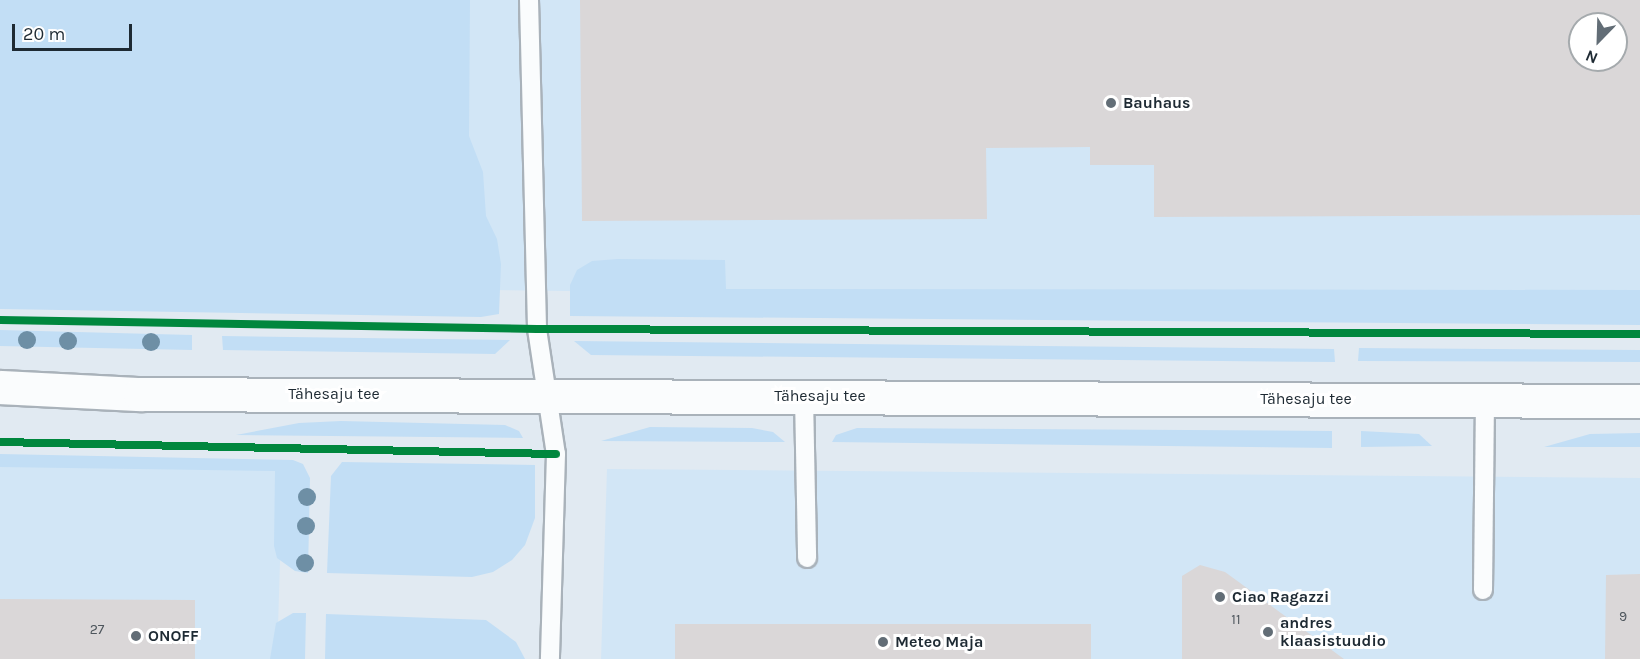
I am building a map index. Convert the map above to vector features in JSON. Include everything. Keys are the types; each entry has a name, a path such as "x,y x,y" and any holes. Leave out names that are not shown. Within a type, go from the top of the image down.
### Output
{"street":[{"name":"Tähesaju tee","path":"0,387 140,394 547,393 1640,401"}],"lane":[{"path":"529,0 537,329 556,454 550,659"},
{"path":"804,396 807,558"},
{"path":"1483,590 1485,400"}],"shaded area":[{"path":"0,0 470,0 469,136 483,172 486,216 497,239 501,264 499,314 481,317 0,309"},
{"path":"353,0 1640,0 1640,295 719,293 346,288"},
{"path":"618,259 725,260 726,289 1640,290 1640,325 570,316 570,285 577,270 592,261"},
{"path":"0,330 192,335 192,350 0,346"},
{"path":"222,336 510,340 495,354 223,350"},
{"path":"574,341 1334,349 1335,362 591,355"},
{"path":"1359,348 1640,350 1640,362 1358,361"},
{"path":"341,421 505,425 519,431 523,438 236,435 299,423"},
{"path":"650,427 752,428 773,432 785,442 601,441"},
{"path":"857,428 1332,431 1332,448 832,442 836,435"},
{"path":"1361,431 1419,434 1432,446 1361,447"},
{"path":"1640,433 1640,447 1544,447 1590,434"},
{"path":"0,454 293,460 303,464 310,478 308,573 295,571 277,558 274,546 275,471 0,467"},
{"path":"342,462 535,465 535,518 525,545 512,560 493,572 472,577 327,573 331,476"},
{"path":"0,463 283,466 277,659 0,659"},
{"path":"607,469 1640,478 1640,659 601,659"},
{"path":"293,613 306,613 305,659 270,659 276,623"},
{"path":"326,614 486,620 516,642 525,659 325,659"}],"building":[{"name":"Bauhaus","path":"580,0 1640,0 1640,215 1154,217 1154,165 1090,165 1090,147 986,148 987,219 582,221"},
{"path":"1200,565 1225,572 1344,659 1182,659 1182,576"},
{"path":"1640,574 1640,659 1605,659 1606,575"},
{"path":"0,599 195,600 195,659 0,659"},
{"name":"Meteo Maja","path":"675,624 1091,624 1091,659 675,659"}],"cycle path":[{"path":"0,320 537,329 1640,334"},
{"path":"0,442 556,454"}],"place":[{"name":"Bauhaus","path":"1111,103"},
{"name":"Ciao Ragazzi","path":"1220,597"},
{"name":"andres klaasistuudio","path":"1268,632"},
{"name":"ONOFF","path":"136,636"},
{"name":"Meteo Maja","path":"883,642"}]}
